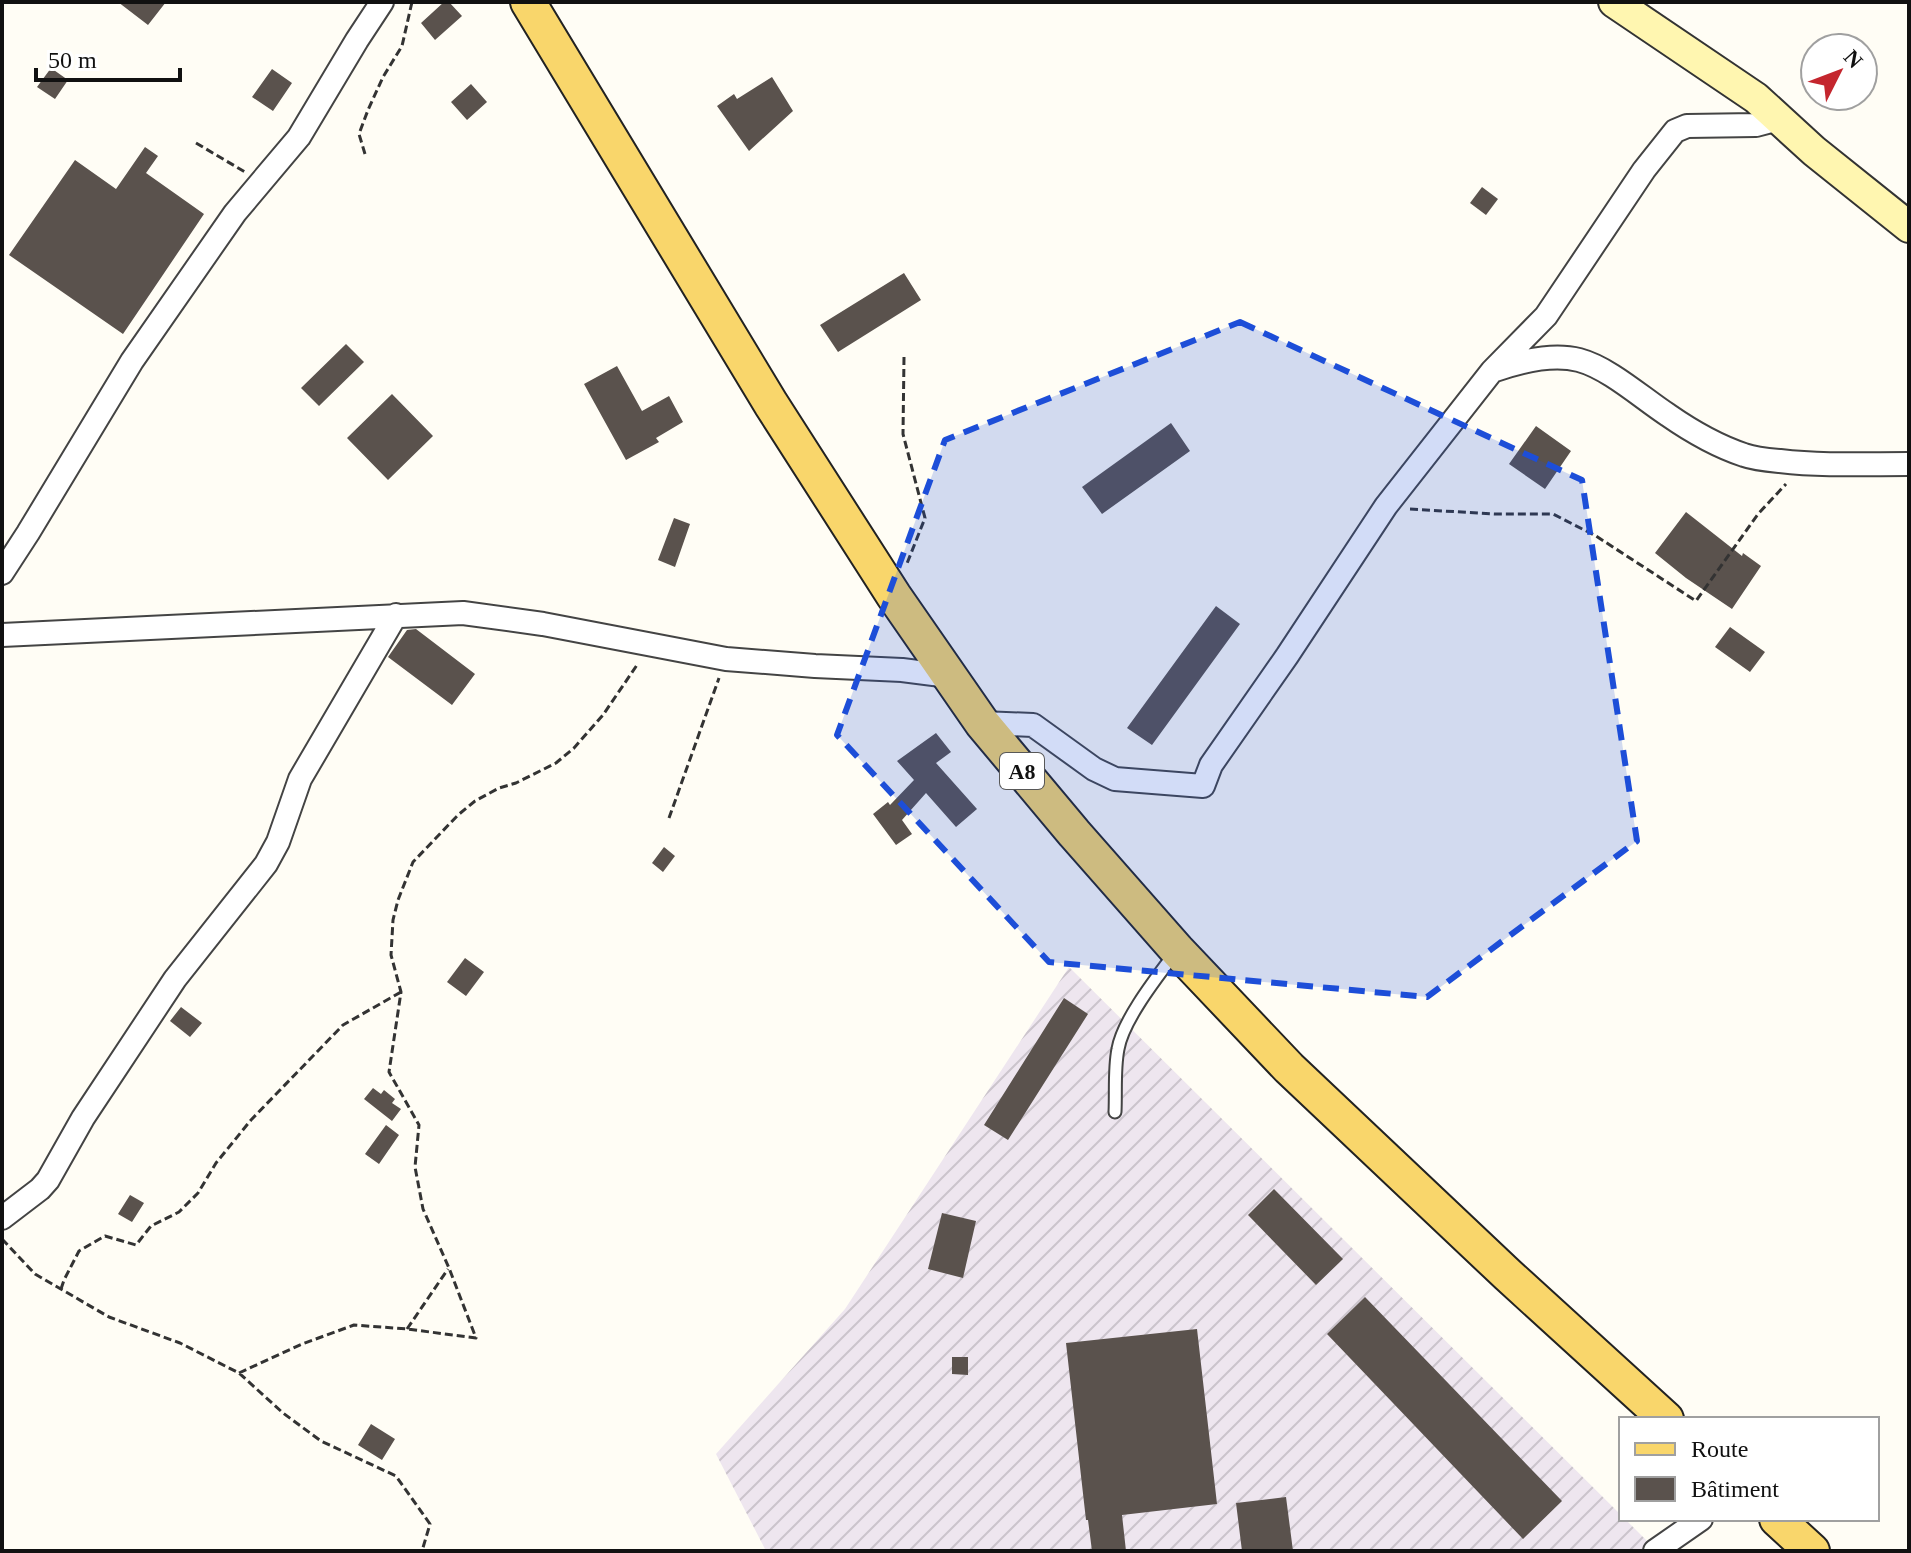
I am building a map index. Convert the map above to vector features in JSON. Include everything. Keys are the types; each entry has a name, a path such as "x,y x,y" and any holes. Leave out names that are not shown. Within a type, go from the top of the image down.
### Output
{"main road":[{"name":"A8","path":"528,2 747,365 894,596 982,723 1177,950 1289,1068 1664,1417"},
{"path":"1779,1521 1812,1551"}],"street":[{"path":"2,573 138,351 235,213 299,137 382,2"},
{"path":"1614,2 1745,91 1909,227"},
{"path":"982,723 1033,725 1094,769 1115,779 1203,786 1211,765 1386,506 1492,371 1546,316 1644,170 1675,131 1687,126 1756,125 1779,119"},
{"path":"1492,371 1536,359 1578,360 1593,365 1629,387 1669,416 1722,446 1747,456 1798,463 1909,464"},
{"path":"2,635 463,613 543,624 726,659 902,670 949,676"},
{"path":"2,1218 48,1180 83,1118 175,979 266,864 278,842 300,779 396,615"},
{"path":"1655,1551 1698,1521"}],"lane":[{"path":"1115,1112 1118,1049 1122,1036 1151,985 1177,950"}],"path":[{"path":"365,154 359,134 383,77 402,46 412,2"},
{"path":"196,143 262,183"},
{"path":"894,596 925,518 903,434 904,357"},
{"path":"1386,506 1478,513 1553,514 1596,536 1696,601 1758,514 1791,479 1798,463"},
{"path":"239,1373 302,1344 354,1325 476,1338 423,1209 415,1167 419,1125 389,1072 401,992 391,955 393,920 398,900 413,862 475,801 556,763 574,748 603,715 650,645"},
{"path":"669,818 726,659"},
{"path":"61,1290 79,1251 105,1236 136,1245 151,1226 179,1212 198,1193 216,1163 251,1120 343,1025 401,992"},
{"path":"2,1239 35,1274 61,1290 109,1317 180,1343 239,1373 283,1413 321,1441 396,1476 430,1524 422,1551"},
{"path":"407,1329 449,1268"}],"highlighted area":[{"path":"1240,322 1582,480 1637,841 1427,997 1049,962 837,735 945,440"}],"shaded area":[{"path":"1069,967 1619,1513 1619,1521 1627,1521 1657,1551 766,1551 716,1454 845,1309"}],"building":[{"path":"118,2 166,2 148,25"},
{"path":"444,2 449,2 462,16 435,40 421,23"},
{"path":"51,68 68,80 55,99 37,87"},
{"path":"272,69 292,83 273,111 252,97"},
{"path":"772,77 793,111 749,151 717,106 734,94 737,99"},
{"path":"471,84 487,102 467,120 451,102"},
{"path":"145,147 158,156 146,173 204,214 123,334 9,255 75,160 116,189"},
{"path":"1482,187 1498,199 1486,215 1470,203"},
{"path":"904,273 921,300 838,352 820,325"},
{"path":"346,344 364,362 319,406 301,388"},
{"path":"617,366 642,411 669,396 683,422 656,438 659,442 626,460 584,384"},
{"path":"392,394 433,436 388,480 347,438"},
{"path":"1171,423 1190,451 1102,514 1082,487"},
{"path":"1536,426 1571,451 1545,489 1509,464"},
{"path":"1686,512 1742,556 1743,553 1761,566 1732,609 1655,553"},
{"path":"674,518 690,524 675,567 658,560"},
{"path":"1216,606 1240,624 1152,745 1127,728"},
{"path":"1730,627 1765,652 1750,672 1715,647"},
{"path":"416,629 475,674 452,705 388,657 407,630"},
{"path":"936,733 951,752 936,763 977,809 956,827 926,793 902,820 912,834 896,845 873,814 888,802 890,805 914,780 897,761"},
{"path":"664,847 675,856 663,872 652,863"},
{"path":"465,958 484,972 466,996 447,982"},
{"path":"1064,998 1088,1014 1008,1140 984,1125"},
{"path":"181,1007 202,1023 190,1037 170,1021"},
{"path":"373,1088 381,1094 384,1090 395,1099 392,1103 401,1109 392,1121 364,1099"},
{"path":"386,1125 399,1135 379,1164 365,1154"},
{"path":"1274,1189 1343,1259 1316,1285 1248,1215"},
{"path":"130,1195 144,1203 132,1222 118,1214"},
{"path":"942,1213 976,1221 963,1278 928,1269"},
{"path":"1365,1297 1562,1501 1523,1539 1327,1334"},
{"path":"1197,1329 1217,1504 1122,1515 1126,1551 1092,1551 1066,1343"},
{"path":"952,1357 968,1357 968,1375 952,1374"},
{"path":"371,1424 395,1439 382,1460 358,1445"},
{"path":"1286,1497 1293,1551 1242,1551 1236,1503"}]}
